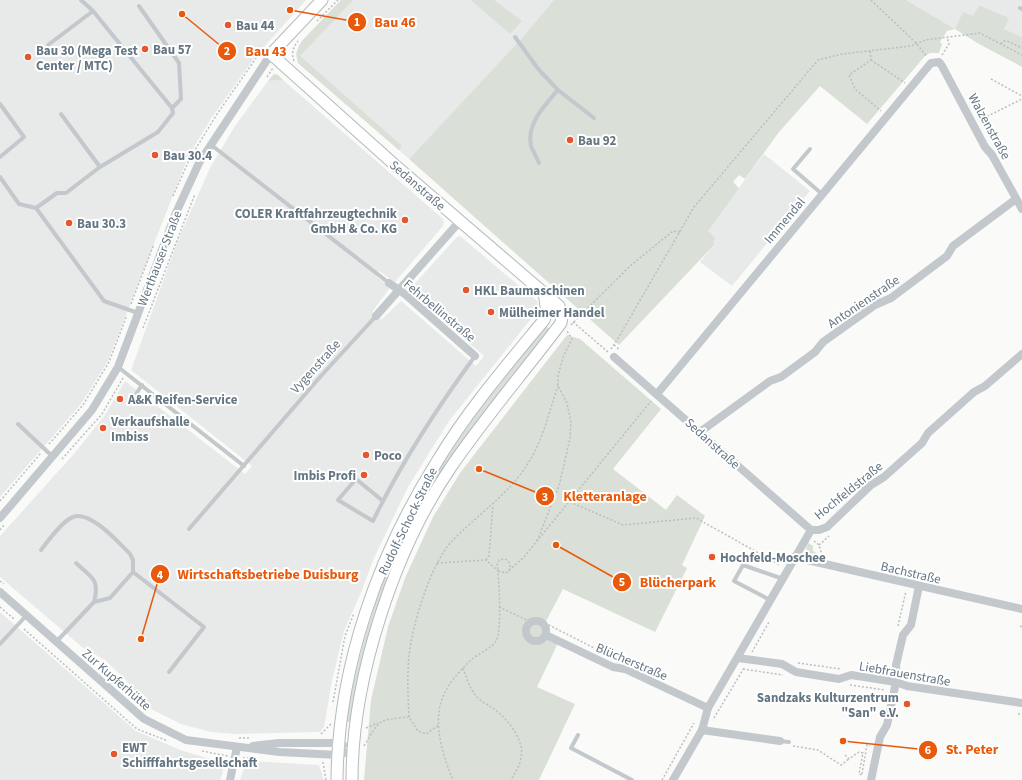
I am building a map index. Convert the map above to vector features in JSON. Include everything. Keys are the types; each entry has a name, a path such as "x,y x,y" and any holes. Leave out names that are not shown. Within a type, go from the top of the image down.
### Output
{"main road":[{"name":"Werthauser Straße","path":"270,54 322,0"},
{"name":"Sedanstraße","path":"270,54 559,306 562,316"},
{"name":"Rudolf-Schock-Straße","path":"337,780 341,716 350,666 382,570 410,510 438,460 491,387 544,320 547,312 544,293"},
{"name":"Rudolf-Schock-Straße","path":"352,780 359,749 361,697 378,624 394,574 423,514 450,468 562,323 562,316"}],"street":[{"name":"Werthauser Straße","path":"0,518 92,410 118,367 175,215 199,162 270,54"},
{"name":"Immendal","path":"657,394 822,194 935,63"},
{"name":"Walzenstraße","path":"935,63 963,102 965,110 985,148 992,155 1022,209"},
{"name":"Antonienstraße","path":"700,432 770,382 781,378 815,352 824,342 875,305 891,298 947,256 953,246 1016,199"},
{"name":"Vygenstraße","path":"376,316 460,220"},
{"name":"Fehrbellinstraße","path":"389,283 475,356"},
{"name":"Sedanstraße","path":"611,354 811,530"},
{"name":"Hochfeldstraße","path":"673,780 702,730 708,708 811,530 819,530 827,527 871,485 884,477 922,443 928,433 974,392 985,386 1022,354"},
{"name":"Bachstraße","path":"794,557 1022,609"},
{"path":"871,780 880,737 887,725 891,682 903,635 911,625 919,586"},
{"name":"Zur Kupferhütte","path":"0,592 144,719 186,740 279,752 359,749"},
{"name":"Blücherstraße","path":"531,622 538,621 544,625 549,636 612,667 625,669 708,708"},
{"path":"531,622 527,626 526,632 532,641 539,641 549,636"},
{"name":"Liebfrauenstraße","path":"738,658 782,664 796,672 839,679 851,675 907,686 1022,704"},
{"path":"702,730 780,741"},
{"path":"230,780 236,747"}],"lane":[{"path":"36,208 57,193 66,193 100,167 158,132 173,113 172,108 93,11 81,0"},
{"path":"139,6 179,63 181,99 172,108"},
{"path":"48,45 93,11"},
{"path":"515,37 540,70 558,90 594,118"},
{"path":"539,163 531,145 532,128 537,116 558,90"},
{"path":"0,104 24,137 0,157"},
{"path":"61,114 100,167"},
{"path":"210,144 389,283"},
{"path":"810,149 793,169 822,194"},
{"path":"0,177 18,204 36,208 104,300 138,313"},
{"name":"Vygenstraße","path":"189,529 320,377 376,316"},
{"path":"382,501 356,479 338,500 373,521 382,501 444,398 475,356"},
{"path":"118,367 244,466"},
{"path":"134,396 142,386"},
{"path":"18,424 52,456"},
{"path":"40,550 66,521 79,516 87,517 97,523 130,554 133,560 133,572 110,598 94,602"},
{"path":"56,642 94,602 97,589 96,582 76,563"},
{"path":"771,601 734,581 743,565 784,579"},
{"path":"133,572 204,627 169,672"},
{"path":"0,644 26,616"},
{"path":"578,735 572,748 632,780"},
{"path":"780,741 789,742"}],"path":[{"path":"315,23 338,0"},
{"path":"871,0 935,63 949,44 947,37"},
{"path":"680,232 673,231 640,257 574,322 611,354 620,335 680,232 694,207 818,60 842,54 911,46 924,40 980,33 1022,55"},
{"path":"296,65 293,52 298,40"},
{"path":"1001,44 1003,41 1008,41 1022,48"},
{"path":"870,51 871,60 905,83"},
{"path":"172,199 190,158 217,114 259,54"},
{"path":"871,60 850,75 855,89 881,111"},
{"path":"265,80 274,68"},
{"path":"991,78 1022,96"},
{"path":"980,120 1022,99"},
{"path":"142,328 196,192"},
{"path":"0,501 82,405 109,362 155,241"},
{"path":"439,725 426,734 418,731 409,717 409,656 411,644 437,563 454,539 493,505 530,461 547,421 558,386 560,366 572,339 567,331"},
{"path":"537,543 559,486 570,438 571,424 567,403 558,386"},
{"path":"437,563 486,560 498,571 506,573 509,571 537,543 657,394"},
{"path":"570,502 623,525 696,518 783,567"},
{"path":"486,560 489,556 493,505"},
{"path":"453,780 441,745 439,725 440,709 444,693 462,668 474,656 496,641 498,635 499,607 497,566 499,560 505,559 509,561 511,565 509,571"},
{"path":"0,580 6,586"},
{"path":"898,630 906,590"},
{"path":"0,607 137,729 172,743"},
{"path":"499,607 531,622"},
{"path":"769,621 743,669 788,676"},
{"path":"547,624 549,636"},
{"path":"80,652 99,662 114,674 134,699"},
{"path":"462,668 473,691 479,698 494,708 504,719 520,742 522,750 521,759 511,780"},
{"path":"849,685 887,690 891,682"},
{"path":"366,728 388,719 409,717"},
{"path":"662,780 696,720"},
{"path":"365,731 366,721"},
{"path":"359,749 379,722"},
{"path":"318,735 323,734 331,724"},
{"path":"238,738 253,737"},
{"path":"359,749 365,737"},
{"path":"862,775 868,745 870,746"},
{"path":"797,747 818,750 841,765 859,752 863,753 859,774"},
{"path":"200,751 235,757 259,758"},
{"path":"845,754 849,759"},
{"path":"322,761 326,780"}],"shaded area":[{"path":"0,0 306,0 256,56 212,117 188,157 108,361 81,404 0,497"},
{"path":"341,0 554,0 521,39 409,159 298,63 296,53 302,41"},
{"path":"341,0 353,0 300,56 402,146 399,150 298,63 297,51 302,41"},
{"path":"471,0 494,0 522,21 510,34"},
{"path":"554,0 906,0 955,29 947,31 940,42 942,44 939,53 930,53 925,56 867,124 820,86 779,132 745,179 739,175 733,182 739,188 708,231 716,239 713,242 715,244 619,345 409,159 521,39"},
{"path":"906,0 1022,0 1022,37 1004,29 1008,18 979,5 973,16 955,29"},
{"path":"979,5 1009,18 1004,29 1022,37 1022,67 979,44 955,29 963,12 973,16"},
{"path":"274,74 278,75 283,80 268,81"},
{"path":"283,80 443,219 443,226 395,282 379,271 375,275 388,286 389,289 372,312 381,320 401,301 476,366 484,356 411,293 410,289 457,237 460,236 537,301 538,305 531,313 534,315 449,421 408,487 374,558 344,631 332,681 324,727 320,732 235,734 211,732 181,724 151,709 138,697 126,680 105,660 82,647 0,577 0,536 73,455 105,415 125,381 245,474 252,466 131,370 178,240 210,168 235,126 268,81"},
{"path":"764,154 810,191 732,286 700,262 715,244 713,242 716,239 707,231"},
{"path":"546,326 550,329 504,386 459,446 438,478 403,542 389,576 377,612 352,722 346,722 362,648 373,611 400,540 417,506 435,473 456,441"},
{"path":"567,335 580,339 661,409 613,469 666,510 677,495 705,516 682,565 687,568 655,632 563,589 544,625 538,621 529,626 526,633 532,641 539,641 546,635 559,641 537,687 575,704 539,780 364,780 371,700 388,627 405,578 433,517 460,473"},
{"path":"808,543 813,546 813,551 821,555 820,559 809,556 806,549"},
{"path":"0,612 136,731 183,751 221,762 223,772 220,780 0,780"},
{"path":"534,625 538,625 542,631 538,637 534,637 530,633 530,629"},
{"path":"251,761 319,765 324,780 240,780 246,763"}],"place":[{"name":"Bau 46","path":"290,10"},
{"name":"Bau 43","path":"182,14"},
{"name":"Bau 44","path":"228,25"},
{"name":"Bau 57","path":"145,49"},
{"name":"Bau 30 (Mega Test Center / MTC)","path":"28,57"},
{"name":"Bau 92","path":"570,140"},
{"name":"Bau 30.4","path":"155,155"},
{"name":"COLER Kraftfahrzeugtechnik GmbH & Co. KG","path":"405,220"},
{"name":"Bau 30.3","path":"69,223"},
{"name":"HKL Baumaschinen","path":"466,290"},
{"name":"Mülheimer Handel","path":"491,312"},
{"name":"A&K Reifen-Service","path":"120,399"},
{"name":"Verkaufshalle Imbiss","path":"103,428"},
{"name":"Poco","path":"366,455"},
{"name":"Kletteranlage","path":"479,469"},
{"name":"Imbis Profi","path":"364,475"},
{"name":"Blücherpark","path":"556,545"},
{"name":"Hochfeld-Moschee","path":"712,557"},
{"name":"Wirtschaftsbetriebe Duisburg","path":"141,639"},
{"name":"Sandzaks Kulturzentrum \"San\" e.V.","path":"907,704"},
{"name":"St. Peter","path":"843,741"},
{"name":"EWT Schifffahrtsgesellschaft","path":"114,754"}]}
